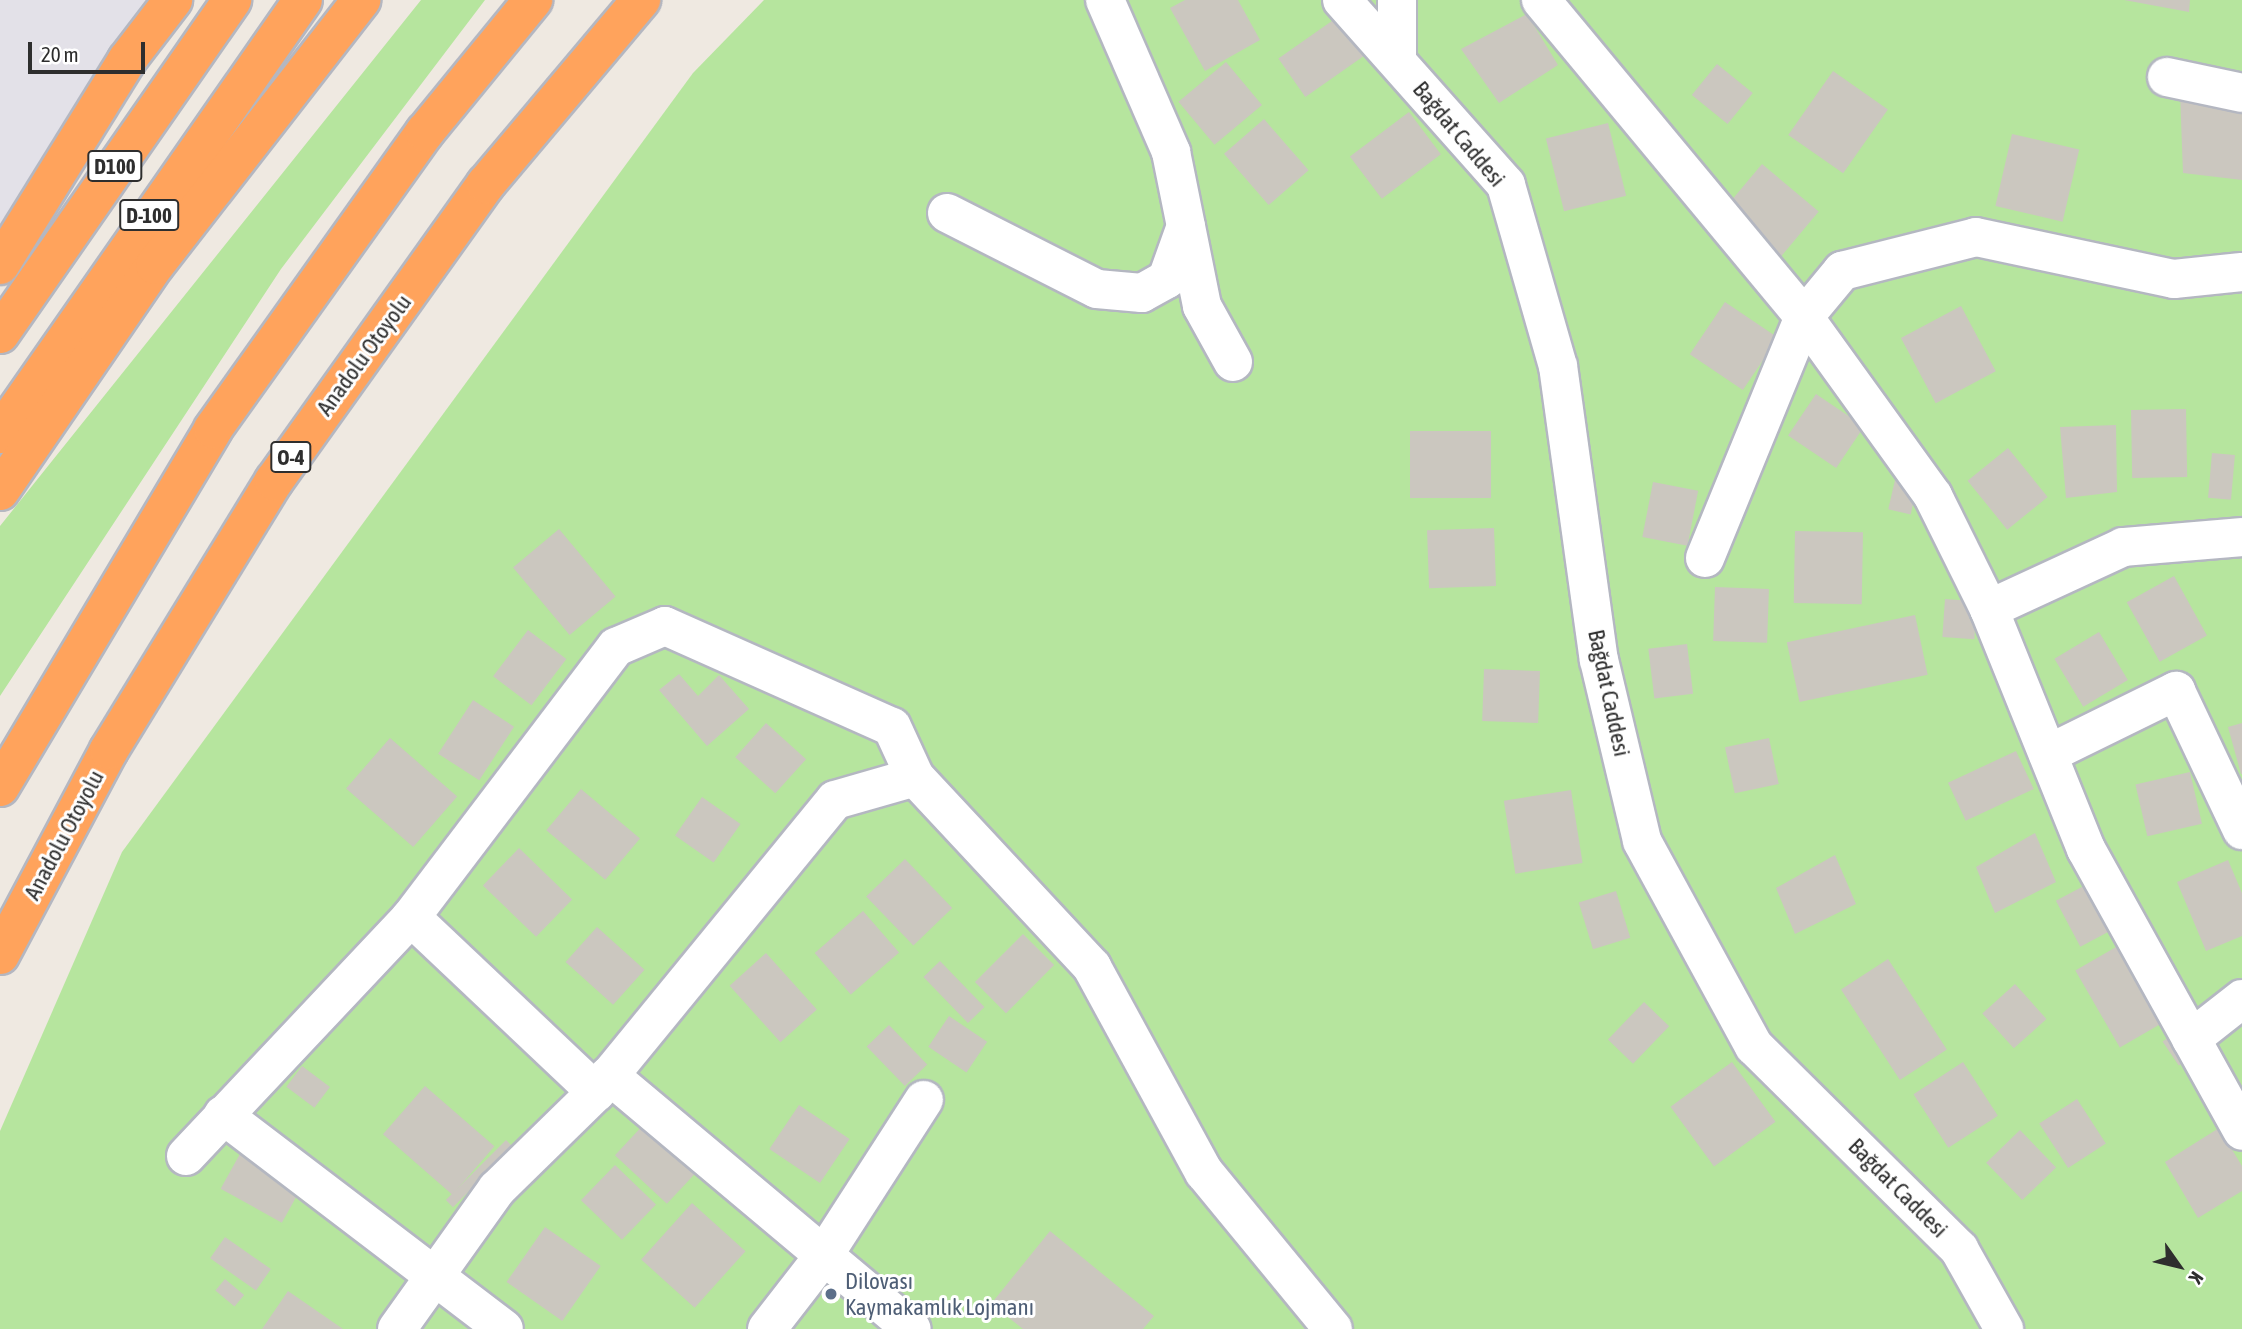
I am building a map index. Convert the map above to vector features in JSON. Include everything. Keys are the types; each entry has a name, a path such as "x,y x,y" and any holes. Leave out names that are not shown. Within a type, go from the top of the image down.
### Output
{"highway":[{"path":"0,265 127,60 173,0"},
{"name":"D100","path":"0,334 232,0"},
{"name":"D-100","path":"0,434 303,0"},
{"path":"0,491 155,265 361,0"},
{"path":"0,787 213,429 425,132 533,0"},
{"name":"Anadolu Otoyolu","path":"0,955 109,750 274,481 486,184 641,0"}],"street":[{"path":"1105,0 1171,152 1188,218 1202,306 1233,362"},
{"name":"Bağdat Caddesi","path":"1342,0 1506,185 1558,366 1599,660 1642,841 1754,1046 1959,1249 2004,1329"},
{"path":"1396,60 1397,0"},
{"path":"1541,0 1804,317 1933,496 1989,609 2086,849 2242,1131"},
{"path":"2167,77 2242,93"},
{"path":"947,213 1097,289 1142,293 1167,279 1188,218"},
{"path":"1705,558 1804,317 1842,271 1976,237 2174,279 2242,272"},
{"path":"1989,609 2123,547 2242,537"},
{"path":"186,1156 411,917 616,647 665,626 892,727 915,777 1092,967 1204,1172 1333,1329"},
{"path":"2048,754 2176,691 2242,830"},
{"path":"397,1329 497,1189 602,1084 835,800 915,777"},
{"path":"411,917 602,1084 912,1329"},
{"path":"2191,1039 2242,999"},
{"path":"767,1329 822,1258 924,1100"},
{"path":"223,1115 504,1329"}],"shaded area":[{"path":"0,0 156,0 0,226"}],"green space":[{"path":"421,0 485,0 281,269 0,696 0,526"},
{"path":"764,0 2242,0 2242,1329 0,1329 0,1131 122,852 693,73"}],"building":[{"path":"1185,0 1238,0 1260,40 1205,71 1170,8"},
{"path":"2124,0 2190,0 2189,12"},
{"path":"1527,14 1558,65 1499,103 1461,49"},
{"path":"1339,16 1366,55 1305,97 1278,58"},
{"path":"1226,62 1262,105 1215,145 1179,102"},
{"path":"1717,64 1753,93 1728,124 1692,95"},
{"path":"1833,71 1888,109 1843,173 1788,135"},
{"path":"2180,93 2242,103 2242,180 2183,173"},
{"path":"1409,112 1441,154 1382,199 1350,157"},
{"path":"1264,119 1309,170 1269,205 1224,154"},
{"path":"1608,123 1626,196 1564,211 1546,138"},
{"path":"2012,134 2079,150 2063,222 1995,206"},
{"path":"1762,164 1819,212 1778,261 1721,213"},
{"path":"1725,302 1778,338 1743,390 1690,354"},
{"path":"1961,306 1996,371 1936,403 1901,338"},
{"path":"1816,394 1864,426 1836,468 1788,435"},
{"path":"2186,409 2187,477 2132,478 2131,410"},
{"path":"2116,425 2117,492 2066,498 2060,427"},
{"path":"1410,431 1491,431 1491,498 1410,498"},
{"path":"2008,448 2048,497 2007,530 1968,481"},
{"path":"2212,453 2235,455 2231,500 2208,498"},
{"path":"1895,480 1917,485 1911,514 1888,509"},
{"path":"1653,482 1698,491 1687,546 1642,537"},
{"path":"1494,528 1496,586 1429,588 1427,530"},
{"path":"559,529 616,596 570,635 513,568"},
{"path":"1795,531 1863,532 1862,604 1794,603"},
{"path":"2174,576 2207,635 2160,662 2127,602"},
{"path":"1715,587 1769,589 1767,643 1713,641"},
{"path":"1945,599 1977,601 1974,639 1942,637"},
{"path":"1915,615 1928,675 1800,702 1787,642"},
{"path":"528,630 566,659 531,705 493,676"},
{"path":"2099,632 2128,680 2083,707 2054,659"},
{"path":"1687,644 1693,694 1654,698 1648,649"},
{"path":"1484,669 1540,671 1538,723 1482,721"},
{"path":"679,674 698,696 719,675 749,709 707,746 659,690"},
{"path":"473,700 514,727 479,780 438,754"},
{"path":"766,723 806,759 775,793 735,757"},
{"path":"2242,723 2242,774 2241,774 2228,727"},
{"path":"390,738 457,796 413,847 346,789"},
{"path":"1769,738 1779,784 1735,793 1725,747"},
{"path":"2016,751 2034,789 1966,821 1948,783"},
{"path":"2190,772 2202,824 2147,836 2135,785"},
{"path":"581,789 640,838 605,880 546,830"},
{"path":"1571,790 1583,863 1515,874 1504,801"},
{"path":"702,797 741,824 714,862 675,836"},
{"path":"2035,833 2056,882 1995,913 1976,867"},
{"path":"519,848 572,899 536,937 483,885"},
{"path":"1835,855 1856,904 1795,934 1776,888"},
{"path":"905,859 952,908 913,945 866,897"},
{"path":"2228,860 2242,893 2242,936 2206,951 2177,882"},
{"path":"2093,881 2117,927 2080,947 2056,901"},
{"path":"1616,891 1630,938 1593,949 1579,902"},
{"path":"863,911 899,953 851,994 815,953"},
{"path":"597,927 645,970 613,1005 566,962"},
{"path":"1023,934 1054,965 1006,1013 975,982"},
{"path":"2123,943 2168,1020 2120,1048 2075,970"},
{"path":"766,953 817,1009 780,1042 730,986"},
{"path":"1888,959 1947,1050 1900,1080 1841,989"},
{"path":"940,961 984,1007 968,1023 923,977"},
{"path":"2015,984 2046,1019 2014,1048 1982,1013"},
{"path":"1644,1002 1669,1026 1633,1064 1608,1039"},
{"path":"949,1016 987,1042 966,1072 928,1047"},
{"path":"889,1025 927,1065 905,1086 867,1047"},
{"path":"2175,1033 2191,1057 2179,1065 2163,1041"},
{"path":"1732,1062 1775,1122 1714,1167 1671,1107"},
{"path":"1963,1062 1998,1116 1948,1148 1914,1094"},
{"path":"302,1066 330,1087 314,1108 286,1087"},
{"path":"425,1086 494,1146 452,1195 383,1134"},
{"path":"2077,1099 2106,1143 2068,1168 2039,1124"},
{"path":"799,1105 850,1139 820,1183 769,1149"},
{"path":"647,1121 699,1169 667,1204 615,1155"},
{"path":"2219,1128 2242,1166 2242,1191 2198,1218 2165,1162"},
{"path":"2020,1130 2056,1167 2022,1200 1986,1163"},
{"path":"506,1140 513,1147 453,1207 446,1200"},
{"path":"241,1152 302,1186 282,1223 221,1189"},
{"path":"615,1165 656,1205 622,1240 581,1200"},
{"path":"692,1203 746,1251 695,1308 641,1259"},
{"path":"545,1227 601,1266 562,1321 507,1282"},
{"path":"1050,1231 1154,1316 1143,1329 1023,1329 991,1304"},
{"path":"225,1237 271,1269 256,1290 210,1258"},
{"path":"225,1279 244,1295 235,1307 215,1290"},
{"path":"288,1291 343,1329 262,1329"}],"place":[{"name":"Dilovası Kaymakamlık Lojmanı","path":"831,1294"}]}
